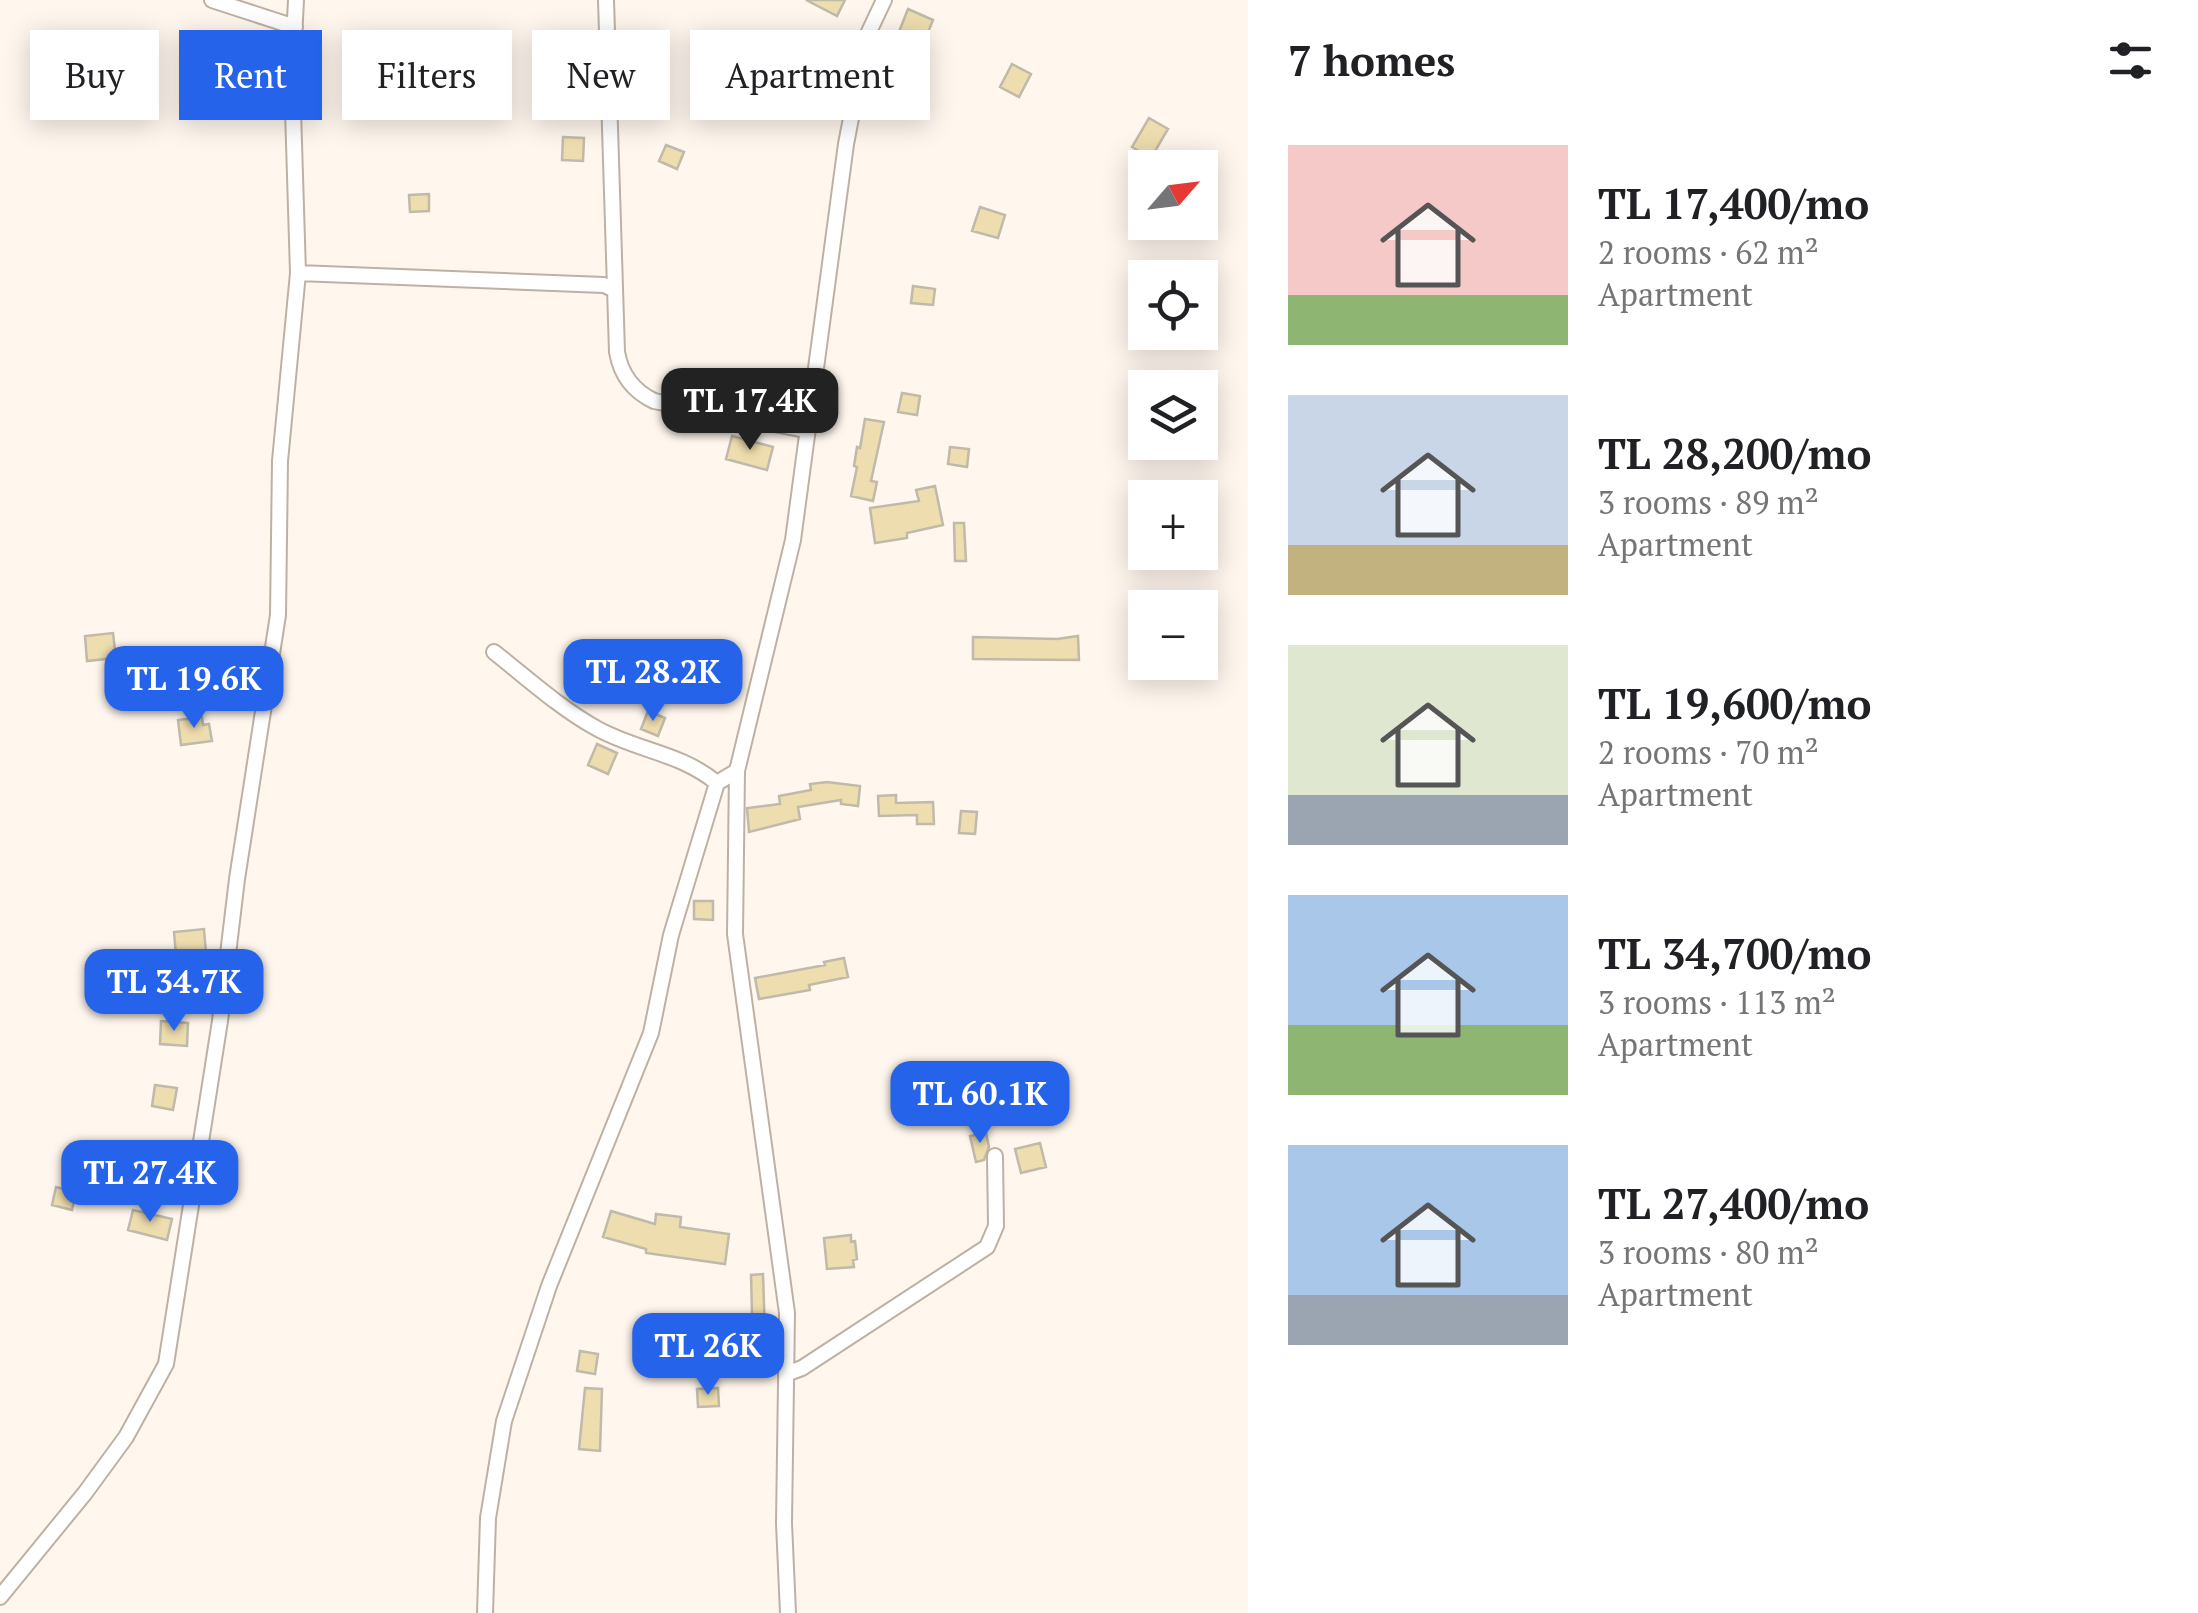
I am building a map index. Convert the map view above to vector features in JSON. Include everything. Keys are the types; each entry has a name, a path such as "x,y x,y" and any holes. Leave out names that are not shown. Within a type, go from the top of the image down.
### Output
{"street":[{"path":"212,0 295,27"},
{"path":"0,1596 85,1494 126,1437 166,1364 278,615 280,460 298,272 292,78 296,0"},
{"path":"606,0 618,362 627,380 654,400 806,430"},
{"path":"788,1613 784,1522 787,1312 735,934 737,770 793,540 846,144 867,36 884,0"},
{"path":"298,272 604,285 615,290"},
{"path":"494,652 596,728 678,757 717,783"},
{"path":"485,1613 488,1518 504,1422 549,1286 651,1033 671,935 717,783 737,770"},
{"path":"786,1374 802,1368 987,1247 996,1226 994,1156"}],"building":[{"path":"806,0 845,0 837,16"},
{"path":"908,9 933,20 929,30 900,30"},
{"path":"1012,64 1031,74 1019,97 1000,87"},
{"path":"1149,118 1168,129 1156,150 1132,147"},
{"path":"563,137 584,138 583,161 562,160"},
{"path":"666,145 684,152 677,169 659,161"},
{"path":"429,194 429,211 410,212 409,195"},
{"path":"980,207 1005,215 998,238 972,231"},
{"path":"913,286 935,289 933,305 911,303"},
{"path":"902,393 920,396 917,415 898,412"},
{"path":"865,419 884,422 871,481 877,482 873,501 851,496"},
{"path":"732,436 773,447 767,470 726,459"},
{"path":"950,447 969,449 967,467 948,464"},
{"path":"935,486 943,525 907,533 907,538 875,543 870,508 919,501 916,490"},
{"path":"954,523 964,523 966,561 955,561"},
{"path":"113,633 116,658 87,661 85,636"},
{"path":"1078,636 1079,660 973,659 973,637"},
{"path":"192,657 193,664 198,664 200,679 168,683 165,660"},
{"path":"648,711 665,718 658,736 641,729"},
{"path":"202,717 203,725 209,724 212,741 181,745 178,720"},
{"path":"597,744 617,753 608,774 588,765"},
{"path":"810,784 860,786 858,806 841,804 841,800 798,807 800,819 749,832 747,808 780,804 779,796 811,790"},
{"path":"896,795 896,803 933,802 934,824 917,824 917,815 879,816 878,796"},
{"path":"961,811 977,812 975,834 959,833"},
{"path":"694,901 713,901 713,920 694,919"},
{"path":"204,929 207,965 177,967 174,932"},
{"path":"844,958 848,977 809,985 810,990 759,999 755,978"},
{"path":"161,1021 188,1023 187,1046 160,1044"},
{"path":"928,1067 947,1073 942,1091 924,1085"},
{"path":"155,1085 177,1088 173,1110 152,1106"},
{"path":"986,1133 989,1147 984,1160 976,1162 970,1136"},
{"path":"1040,1143 1046,1167 1021,1173 1015,1149"},
{"path":"56,1187 76,1192 72,1210 52,1205"},
{"path":"133,1210 172,1219 167,1240 128,1230"},
{"path":"611,1211 655,1224 656,1214 681,1217 680,1227 729,1234 725,1264 646,1253 646,1249 603,1237"},
{"path":"851,1235 857,1259 853,1260 854,1267 827,1269 824,1238"},
{"path":"763,1274 765,1334 772,1333 772,1351 750,1352 749,1327 739,1327 739,1315 752,1314 751,1275"},
{"path":"654,1342 674,1345 672,1361 652,1358"},
{"path":"580,1351 598,1354 595,1374 577,1371"},
{"path":"585,1388 602,1389 600,1451 579,1449"},
{"path":"718,1388 719,1406 698,1407 697,1389"}]}
